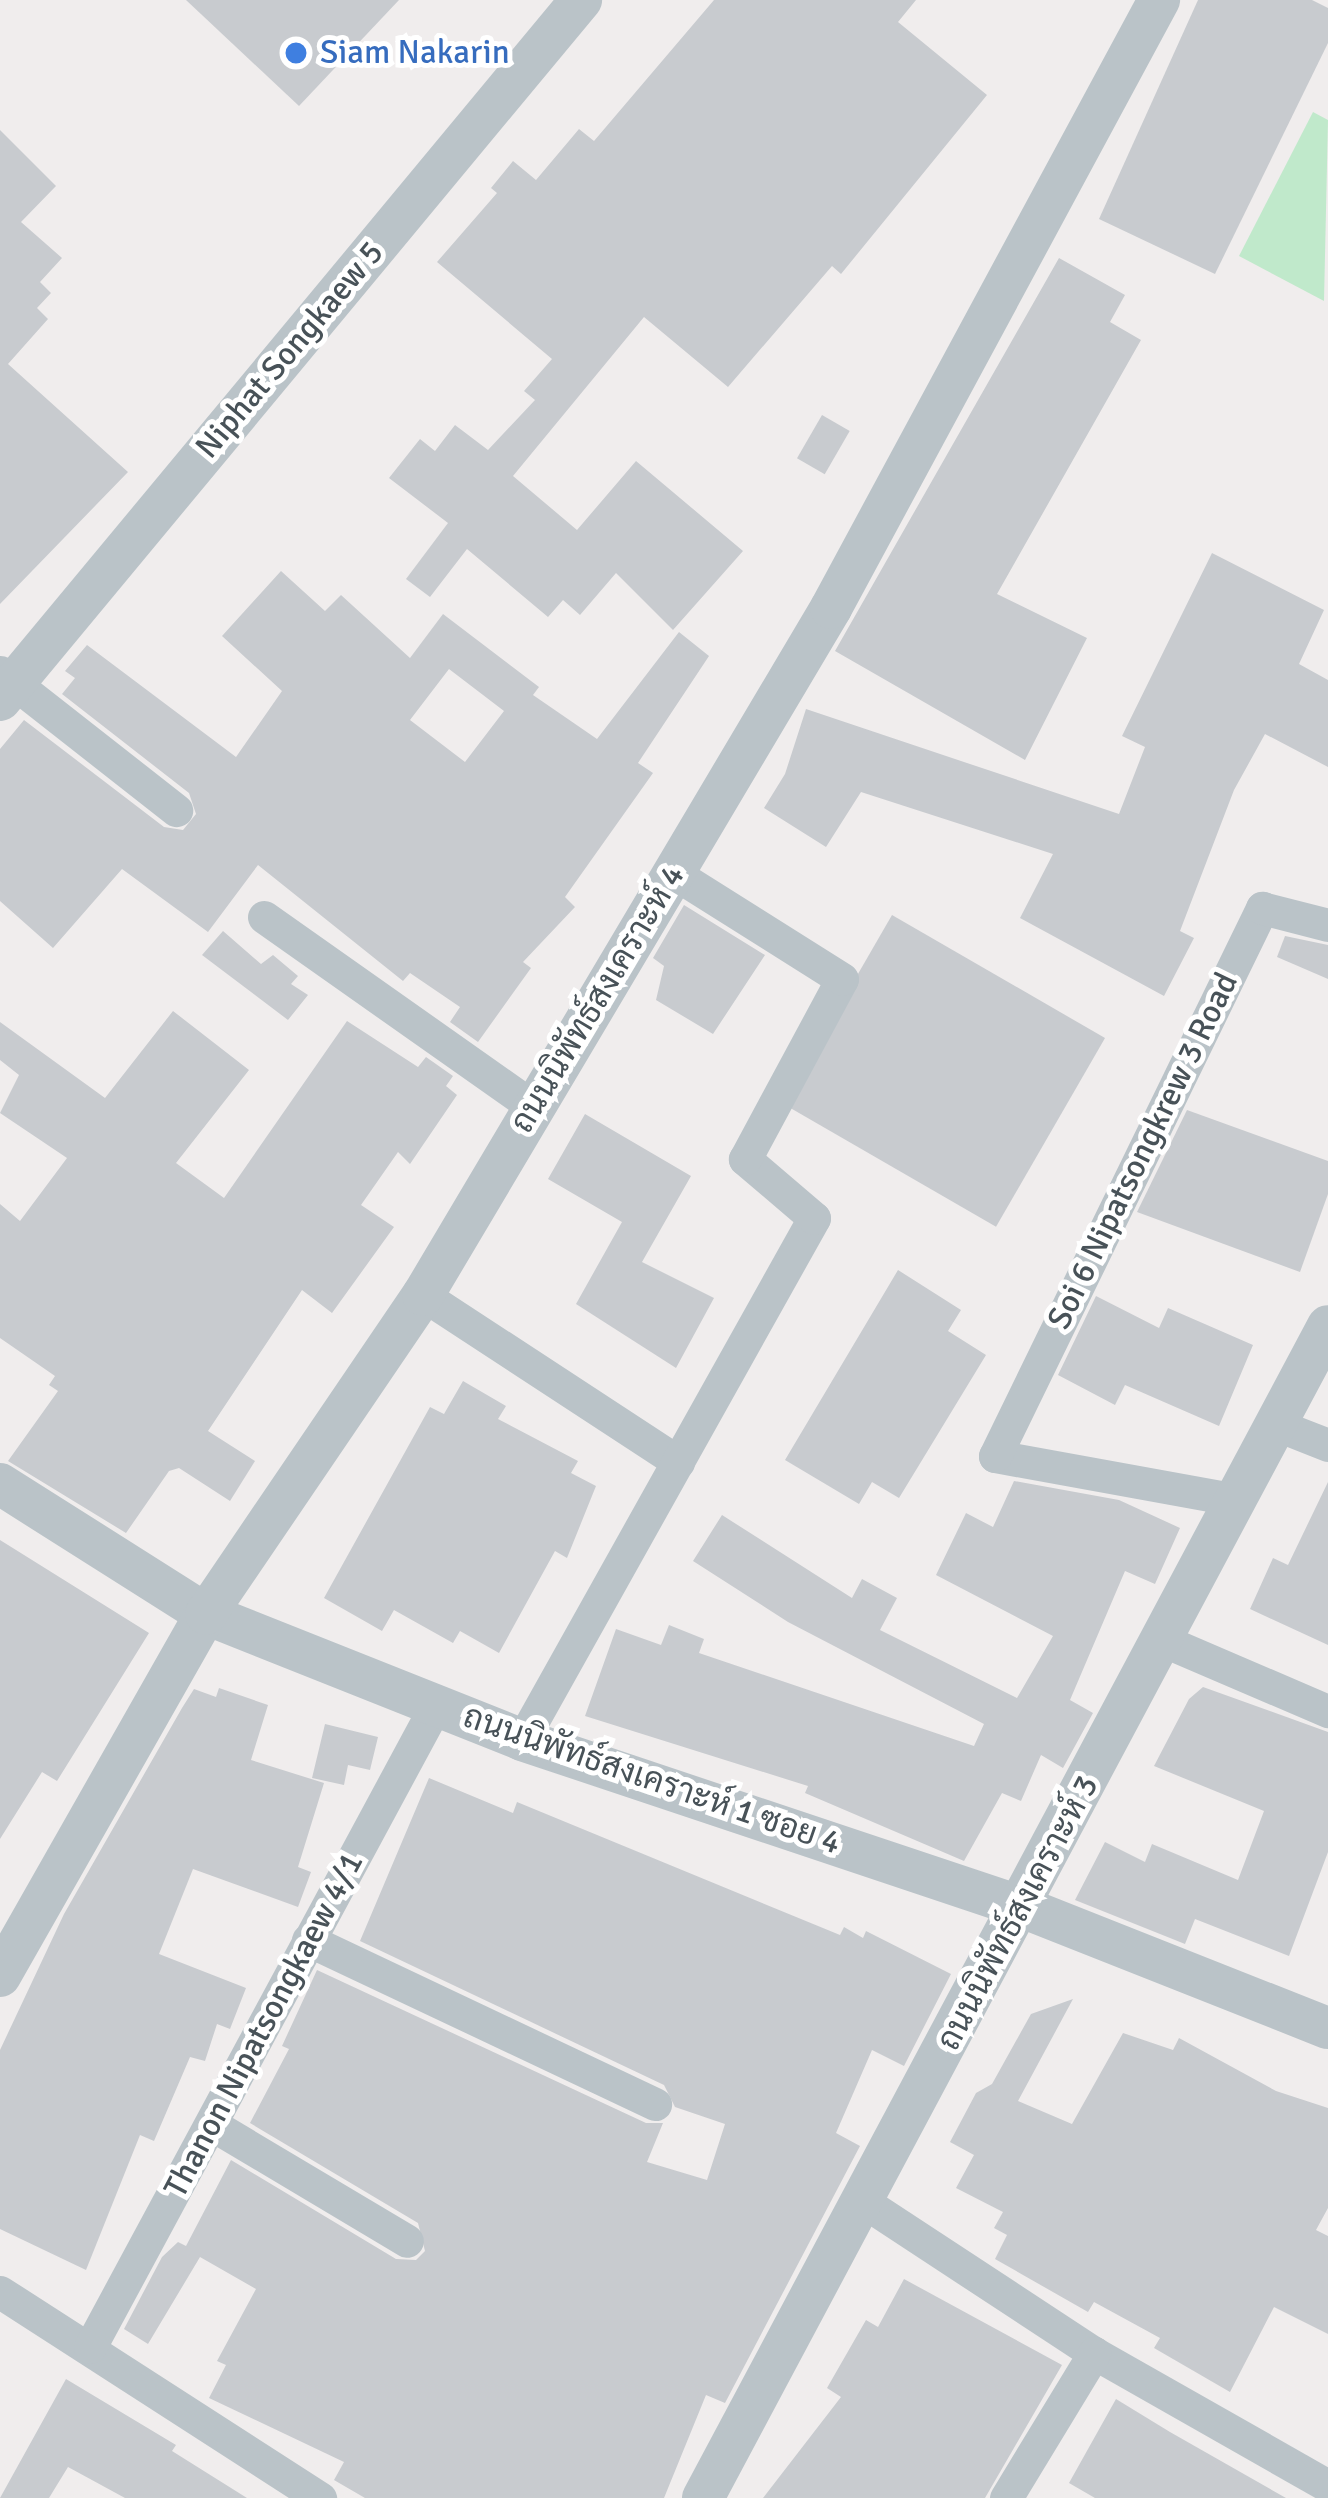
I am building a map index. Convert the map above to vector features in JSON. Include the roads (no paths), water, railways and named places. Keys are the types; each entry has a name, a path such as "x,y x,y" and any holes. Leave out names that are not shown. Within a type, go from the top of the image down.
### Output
{"street":[{"name":"Niphat Songkaew 5","path":"4,685 581,0"},
{"name":"ถนนนิพัทธ์สงเคราะห์ 4","path":"7,1948 206,1615 423,1295 531,1106 675,874 831,608 1160,0"},
{"path":"4,685 176,810"},
{"path":"522,1740 814,1219 745,1159 842,979 675,874"},
{"name":"Soi 6 Nipatsongkrew 3 Road","path":"1237,1500 995,1456 1262,908 1328,925"},
{"path":"264,917 531,1106"},
{"path":"423,1295 678,1462"},
{"name":"ถนนนิพัทธ์สงเคราะห์ 3","path":"703,2498 1328,1326"},
{"path":"1277,1425 1328,1444"},
{"name":"ถนนนิพัทธ์สงเคราะห์ 1 ซอย 4","path":"0,1484 206,1615 522,1740 1022,1907 1328,2028"},
{"path":"1162,1640 1328,1711"},
{"name":"Thanon Nipatsongkaew 4/1","path":"90,2347 437,1703"},
{"path":"308,1940 656,2104"},
{"path":"211,2124 406,2242"},
{"path":"864,2202 1094,2354 1328,2486"},
{"path":"0,2292 320,2498"},
{"path":"1006,2498 1094,2354"}],"place":[{"name":"Siam Nakarin","path":"296,53"}]}
